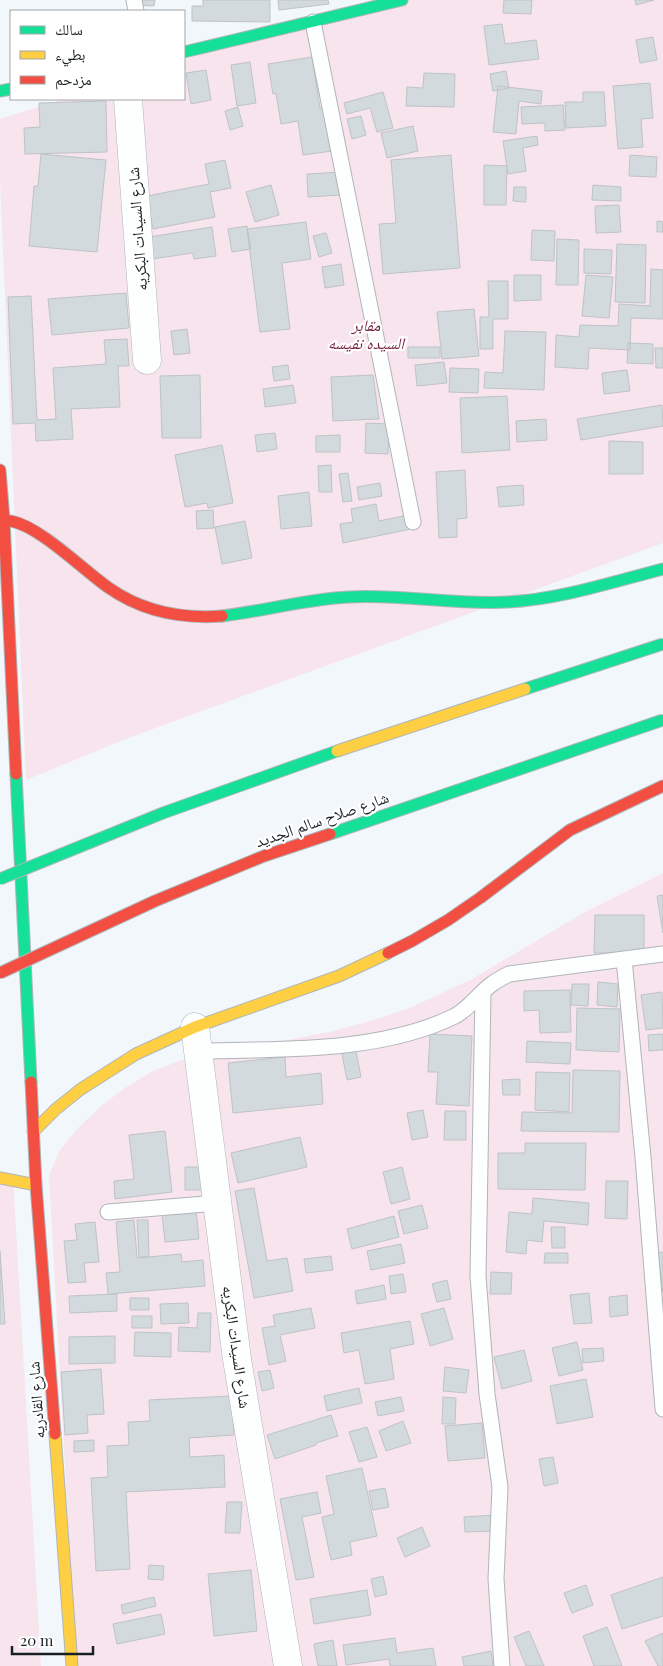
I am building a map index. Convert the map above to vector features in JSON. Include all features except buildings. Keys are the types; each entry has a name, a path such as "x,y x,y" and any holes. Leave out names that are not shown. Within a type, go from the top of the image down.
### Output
{"main road":[{"path":"185,52 402,0"},
{"name":"شارع القادريه","path":"0,470 36,1185 72,1666"},
{"path":"2,520 22,525 43,536 110,590 154,610 177,615 226,616 298,603 349,597 481,602 536,599 561,595 663,569"},
{"path":"0,879 135,822 241,783 663,644"},
{"name":"شارع صلاح سالم الجديد","path":"0,973 155,901 264,856 663,720"},
{"path":"33,1132 56,1109 81,1089 108,1071 158,1043 196,1039 339,976 412,941 472,904 570,830 663,786"},
{"path":"0,1178 36,1185"}],"street":[{"name":"شارع السيدات البكريه","path":"128,100 147,360"},
{"name":"شارع السيدات البكريه","path":"196,1039 237,1359 288,1666"}],"lane":[{"path":"313,22 413,522"},
{"path":"196,1039 326,1047 374,1040 416,1030 454,1016 469,1007 492,984 509,974 663,954"},
{"path":"624,959 643,1157 663,1409"},
{"path":"483,993 478,1276 487,1394 500,1486 496,1579 502,1666"},
{"path":"108,1212 217,1203"}],"green space":[{"name":"مقابر السيده نفيسه","path":"372,0 663,0 663,543 128,738 26,780 0,181 0,119 60,100 185,100 185,60"},
{"path":"663,873 663,1666 76,1666 49,1175 60,1150 79,1127 101,1106 151,1072 179,1061 329,1032 371,1021 412,1007 472,979 585,912"},
{"path":"13,1177 41,1666 0,1666 0,1182"}],"traffic: fast":[{"path":"185,52 402,0"},
{"path":"0,91 10,89"},
{"path":"222,616 317,600 349,597 369,596 488,603 528,600 586,589 663,569"},
{"path":"525,689 663,644"},
{"path":"330,834 663,720"},
{"path":"0,879 163,813 337,751"},
{"path":"16,774 31,1082"}],"traffic: slow":[{"path":"337,751 525,689"},
{"path":"33,1132 56,1109 81,1089 136,1054 195,1027 339,976 388,953"},
{"path":"0,1178 36,1185"},
{"path":"55,1434 72,1666"}],"traffic: jam":[{"path":"0,470 16,774"},
{"path":"0,521 11,521 35,531 109,588 149,608 177,615 222,616"},
{"path":"388,953 448,920 570,830 663,786"},
{"path":"0,973 155,901 264,856 330,834"},
{"path":"31,1082 36,1185 55,1434"}]}
